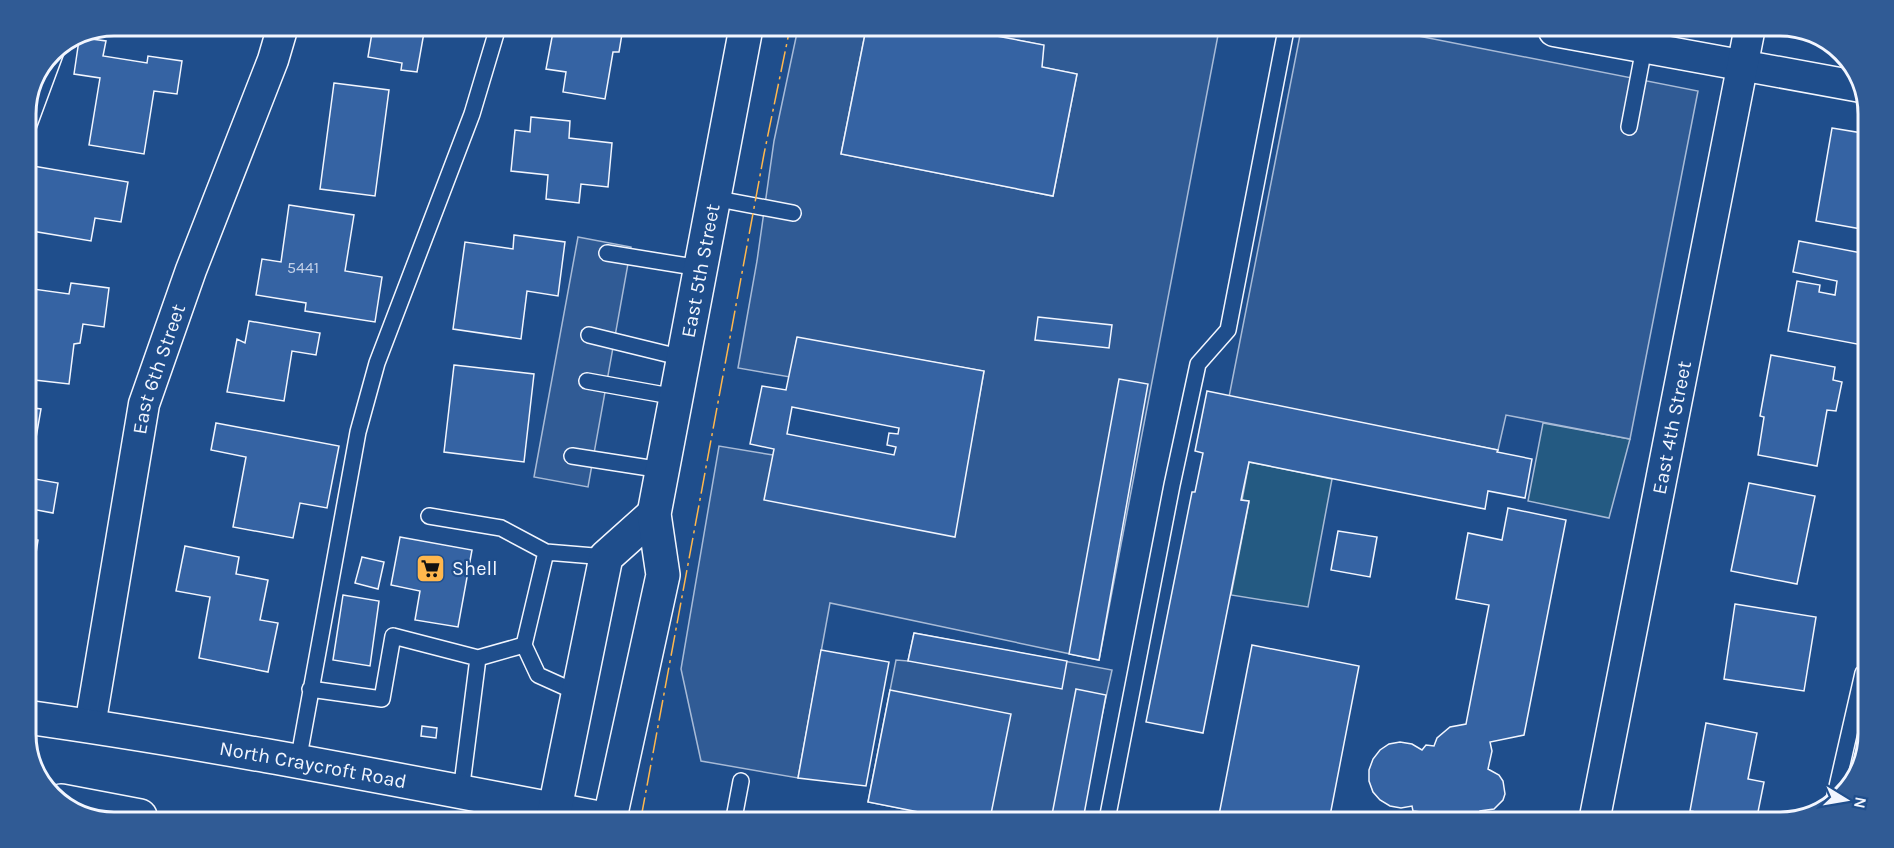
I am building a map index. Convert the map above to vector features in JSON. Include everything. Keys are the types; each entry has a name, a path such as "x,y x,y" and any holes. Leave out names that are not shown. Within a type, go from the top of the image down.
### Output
{"street":[{"name":"East 6th Street","path":"90,726 144,404 191,270 273,60 280,36"},
{"name":"East 5th Street","path":"611,812 663,575 654,514 744,36"},
{"path":"1580,36 1853,86"},
{"name":"East 4th Street","path":"1596,812 1748,36"},
{"path":"554,812 606,557 654,514"},
{"name":"North Craycroft Road","path":"36,718 298,762 461,792 550,812"},
{"path":"82,805 119,812"}],"lane":[{"path":"298,762 358,432 377,363 472,114 495,36"},
{"path":"1109,812 1172,485 1198,364 1228,330 1285,36"},
{"path":"1629,127 1644,48"},
{"path":"37,102 49,71"},
{"path":"713,198 792,213"},
{"path":"607,253 700,268"},
{"path":"589,335 683,358"},
{"path":"587,381 676,397"},
{"path":"572,456 662,470"},
{"path":"429,516 501,528 546,552 606,557"},
{"path":"546,552 524,645 538,675 578,693"},
{"path":"310,689 382,699 393,636 478,658 524,645"},
{"path":"461,792 478,658"},
{"path":"1841,770 1858,696"},
{"path":"735,812 741,781"}],"shaded area":[{"path":"796,36 865,36 841,154 1053,196 1077,74 1042,67 1043,45 996,36 1218,36 1099,660 830,603 798,778 701,761 681,669 719,446 773,455 954,536 984,371 797,338 790,377 738,368 757,261 774,141"},
{"path":"1300,36 1418,36 1698,91 1630,439 1506,415 1498,450 1229,397"},
{"path":"578,237 631,247 588,487 534,477"},
{"path":"1543,423 1630,439 1609,518 1528,501"},
{"path":"1249,462 1332,479 1308,607 1231,595 1249,502 1242,500"},
{"path":"914,633 1112,670 1081,812 919,812 868,802 896,660 908,661"}],"building":[{"path":"372,36 423,36 417,72 401,70 402,63 368,57"},
{"path":"552,36 622,36 619,52 613,52 605,99 563,92 566,72 546,69"},
{"path":"865,36 996,36 1044,45 1042,67 1077,74 1053,196 841,154"},
{"path":"92,39 106,41 103,56 147,63 148,56 182,61 177,94 154,91 144,154 89,145 100,78 74,74 78,45"},
{"path":"334,83 389,90 375,196 320,189"},
{"path":"531,117 570,121 569,138 612,143 608,187 581,184 579,203 546,199 548,175 511,171 515,130 530,132"},
{"path":"1832,128 1858,132 1858,228 1816,221"},
{"path":"36,167 128,182 121,222 95,218 91,241 36,232"},
{"path":"289,205 354,215 345,271 382,277 375,322 305,311 306,303 256,295 262,259 281,262"},
{"path":"514,235 565,242 558,296 527,291 521,339 453,329 465,242 513,249"},
{"path":"1799,241 1858,252 1858,344 1788,331 1797,281 1820,285 1819,292 1835,295 1837,281 1793,272"},
{"path":"71,283 109,288 104,327 83,324 80,343 74,344 69,384 36,380 36,289 69,294"},
{"path":"1038,317 1112,325 1109,348 1035,340"},
{"path":"249,321 320,333 316,355 292,351 284,401 227,392 237,339 245,343"},
{"path":"797,337 984,371 955,537 764,500 774,449 750,444 762,386 786,390","holes":["792,407 899,428 898,434 889,433 887,445 896,447 894,455 787,434"]},
{"path":"1771,355 1835,367 1833,380 1842,382 1836,411 1827,410 1817,466 1758,455 1764,417 1760,416"},
{"path":"454,365 534,374 524,462 444,452"},
{"path":"1119,379 1148,384 1099,660 1069,654"},
{"path":"1207,391 1498,450 1497,452 1532,459 1525,498 1488,491 1485,509 1249,462 1241,500 1249,501 1203,733 1146,722 1192,492 1195,492 1203,453 1195,451"},
{"path":"36,408 41,409 36,438"},
{"path":"216,423 339,446 327,508 300,503 293,538 233,527 246,457 211,450"},
{"path":"36,479 58,483 53,513 36,510"},
{"path":"1749,483 1815,496 1797,584 1731,571"},
{"path":"1508,508 1566,520 1524,735 1490,742 1492,751 1488,769 1499,775 1503,781 1505,794 1503,800 1494,809 1480,812 1420,812 1413,811 1412,806 1401,808 1390,806 1373,792 1369,781 1369,770 1380,750 1389,744 1400,742 1412,744 1422,750 1426,745 1434,746 1437,738 1450,727 1466,724 1489,605 1456,599 1468,533 1502,540"},
{"path":"1338,531 1377,537 1370,577 1331,570"},
{"name":"Shell","path":"400,537 472,550 458,627 415,620 420,591 391,585"},
{"path":"185,546 239,557 236,574 268,580 260,620 278,623 268,672 199,658 210,597 176,591"},
{"path":"362,557 384,562 378,589 355,583"},
{"path":"343,595 379,601 370,666 333,660"},
{"path":"1735,604 1816,617 1804,691 1724,679"},
{"path":"914,633 1067,661 1062,689 908,661"},
{"path":"1252,645 1359,666 1331,812 1220,812"},
{"path":"821,650 889,662 866,786 798,778"},
{"path":"1076,689 1106,695 1084,812 1053,812"},
{"path":"890,690 1011,714 991,812 919,812 868,802"},
{"path":"1706,723 1757,733 1748,779 1764,782 1758,812 1690,811"},
{"path":"422,726 437,728 436,738 421,736"}],"power":[{"path":"642,812 764,154 788,36"}],"place":[{"name":"Shell","path":"431,568"}]}
